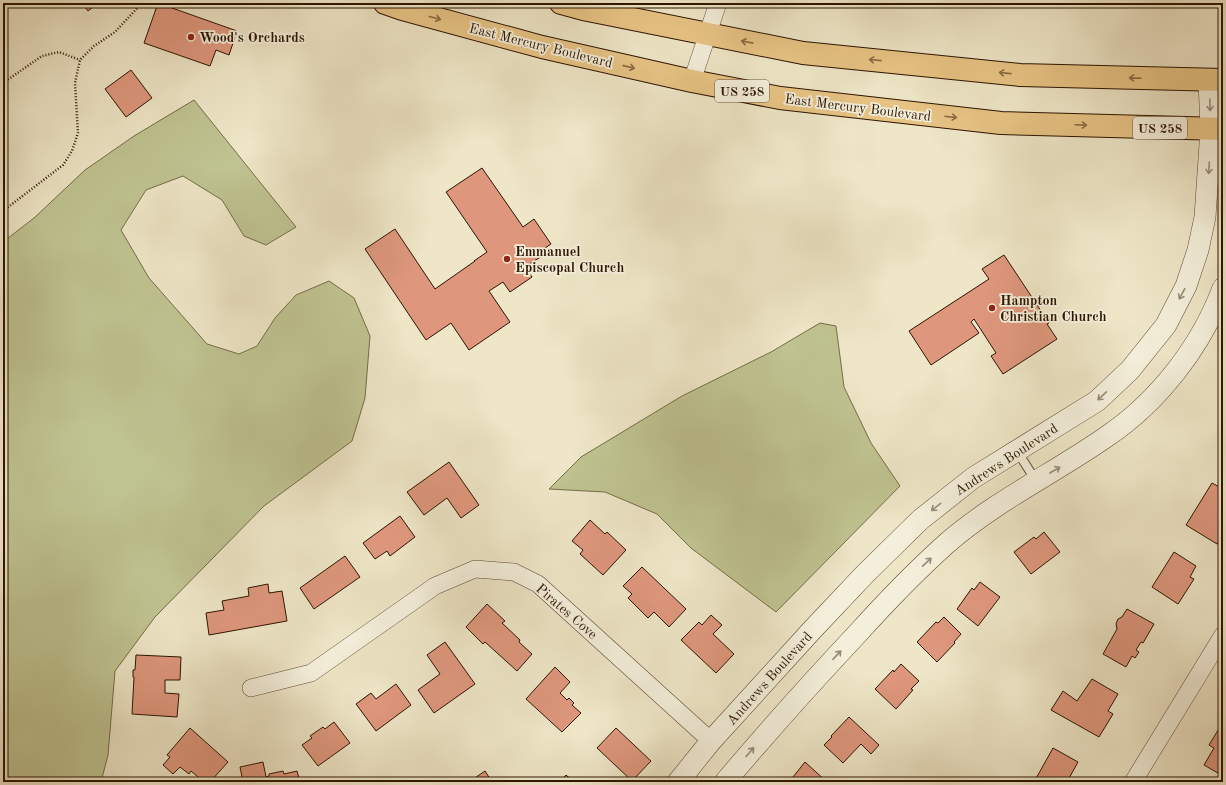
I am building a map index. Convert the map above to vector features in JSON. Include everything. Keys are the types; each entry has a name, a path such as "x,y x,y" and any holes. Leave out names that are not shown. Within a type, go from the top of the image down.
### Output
{"main road":[{"name":"East Mercury Boulevard","path":"385,3 542,47 692,81 780,98 1001,123 1217,129"},
{"path":"561,3 584,9 803,52 1020,75 1216,81"}],"street":[{"path":"692,81 718,3"},
{"name":"Andrews Boulevard","path":"678,782 711,742 813,630 865,574 920,520 973,478 1097,401 1130,370 1166,325 1186,286 1198,250 1205,217 1217,129 1216,81"},
{"path":"725,782 819,674 902,586 946,544 975,520 1108,436 1137,413 1181,364 1203,332 1223,288"},
{"name":"Pirates Cove","path":"251,688 311,673 435,586 475,569 514,572 538,584 711,742"},
{"path":"1132,782 1223,635"}],"lane":[{"path":"1017,451 1036,481"}],"path":[{"path":"3,211 63,165 72,151 78,133 75,83 80,60 94,46 115,32 142,3"},
{"path":"3,83 42,56 59,52 80,60"}],"green space":[{"path":"194,100 296,227 266,245 244,236 222,200 183,176 146,190 121,230 149,278 207,344 239,354 257,346 275,318 296,295 329,281 354,298 370,336 365,398 352,441 264,506 155,617 115,671 108,755 101,782 3,782 3,242 34,218 85,170 134,136"},
{"path":"820,323 836,326 844,387 871,443 900,486 776,612 691,548 657,514 605,492 549,489 581,457 682,396 771,352"}],"building":[{"path":"82,3 98,3 88,11"},
{"name":"Wood's Orchards","path":"158,3 237,31 229,55 216,50 210,66 144,43"},
{"path":"131,70 152,98 126,117 105,89"},
{"name":"Emmanuel Episcopal Church","path":"482,168 523,227 534,219 551,244 539,252 542,256 525,267 532,277 510,292 503,282 489,291 510,322 469,350 451,323 426,340 365,249 395,229 435,289 487,252 446,192"},
{"name":"Hampton Christian Church","path":"1004,255 1049,323 1047,324 1057,339 1003,374 991,356 996,353 974,319 971,322 979,333 931,365 909,331 989,279 982,269"},
{"path":"449,462 479,505 461,518 447,498 424,515 407,492"},
{"path":"1212,483 1223,489 1223,535 1217,544 1186,525"},
{"path":"400,516 415,537 390,556 387,551 375,559 363,543"},
{"path":"590,520 605,534 607,532 626,550 603,575 580,554 583,550 572,541"},
{"path":"1044,532 1060,552 1031,574 1014,552 1034,537 1036,539"},
{"path":"1174,552 1196,566 1190,577 1194,579 1178,604 1152,587"},
{"path":"345,556 360,577 314,609 300,588"},
{"path":"642,567 686,609 669,627 654,612 648,618 628,598 632,594 623,586"},
{"path":"980,582 1000,597 978,626 957,609 972,588 974,590"},
{"path":"268,584 269,593 282,591 287,621 209,635 206,613 224,610 222,601 249,596 248,588"},
{"path":"487,604 505,621 502,623 532,654 517,671 485,642 483,644 466,627"},
{"path":"1127,609 1154,624 1143,643 1141,642 1136,650 1139,652 1135,658 1132,656 1126,667 1103,654 1117,629 1116,624 1118,619 1122,617"},
{"path":"711,615 722,625 713,634 734,654 716,673 681,640 699,622 702,625"},
{"path":"944,617 961,634 954,642 955,643 937,662 917,642 936,622 938,623"},
{"path":"445,642 475,684 434,713 418,690 440,674 427,655"},
{"path":"136,655 181,657 180,680 165,680 165,693 179,694 177,717 132,714 133,670 135,670"},
{"path":"901,664 919,681 896,709 875,689 893,670 894,672"},
{"path":"555,667 570,682 560,693 567,700 569,698 574,703 572,705 581,713 562,732 526,699"},
{"path":"1092,679 1118,694 1108,711 1113,714 1099,737 1051,710 1063,691 1077,701"},
{"path":"396,684 411,705 376,731 356,704 371,693 376,699"},
{"path":"849,717 879,745 871,754 861,744 843,763 824,745"},
{"path":"334,722 350,743 318,766 302,745 312,738 310,736 323,727 325,729"},
{"path":"1223,722 1223,776 1204,765 1214,748 1209,745"},
{"path":"190,728 228,762 210,782 204,782 191,771 189,774 180,767 173,774 163,765 170,757 167,755"},
{"path":"616,728 651,761 632,781 597,748"},
{"path":"1053,748 1078,762 1067,782 1034,782"},
{"path":"263,762 266,777 269,776 269,774 283,771 284,774 297,771 300,782 243,782 240,767"},
{"path":"805,762 827,782 789,782"},
{"path":"485,771 492,782 469,782"},
{"path":"566,775 574,782 560,782"}],"place":[{"name":"Wood's Orchards","path":"191,37"},
{"name":"Emmanuel Episcopal Church","path":"507,259"},
{"name":"Hampton Christian Church","path":"992,308"}]}
